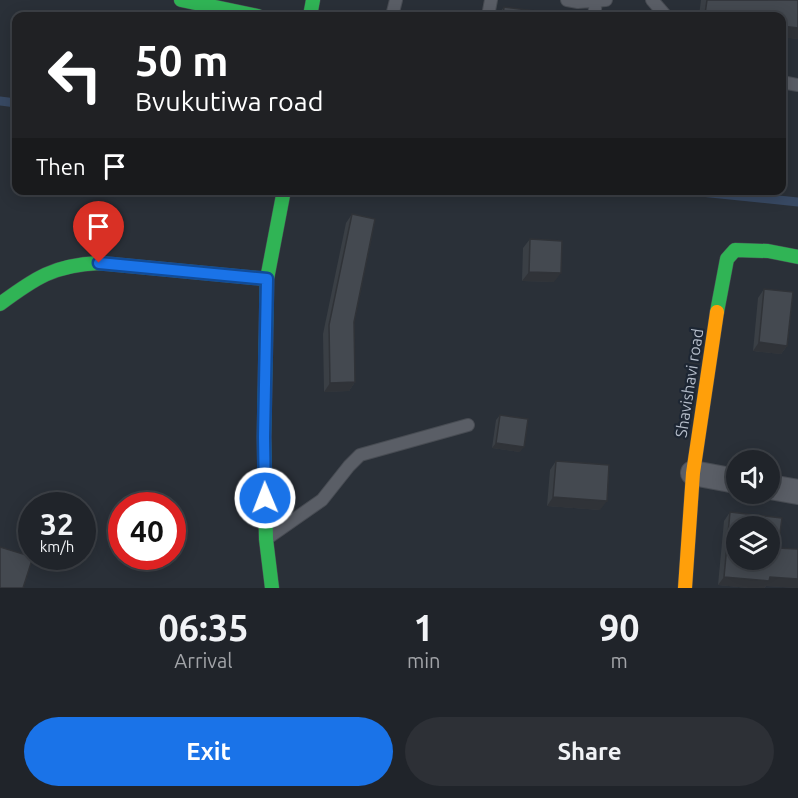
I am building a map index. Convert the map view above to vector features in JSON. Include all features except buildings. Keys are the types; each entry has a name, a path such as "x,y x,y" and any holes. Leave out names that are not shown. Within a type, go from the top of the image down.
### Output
{"street":[{"path":"181,0 239,12"},
{"path":"272,588 266,539 264,437 267,279 283,195"},
{"name":"Shavishavi road","path":"685,588 693,473 727,259 735,250 744,249 798,256"},
{"path":"0,304 36,278 74,264 99,263 267,279"},
{"path":"693,473 726,479"},
{"path":"780,489 798,492"}],"lane":[{"path":"567,0 601,1"},
{"path":"652,0 662,12"},
{"path":"266,539 322,500 360,456 468,424"}],"waterway":[{"path":"0,101 12,102"},
{"path":"730,195 798,202"}],"traffic: fast":[{"path":"181,0 239,12"},
{"path":"311,12 313,0"},
{"path":"272,588 266,539 264,437 267,279 283,195"},
{"path":"717,312 727,259 735,250 768,251 798,257"},
{"path":"0,304 46,274 83,264 99,263 267,279"}],"traffic: slow":[{"path":"685,588 693,473 717,312"}],"route":[{"path":"99,263 267,279 265,498"}]}
